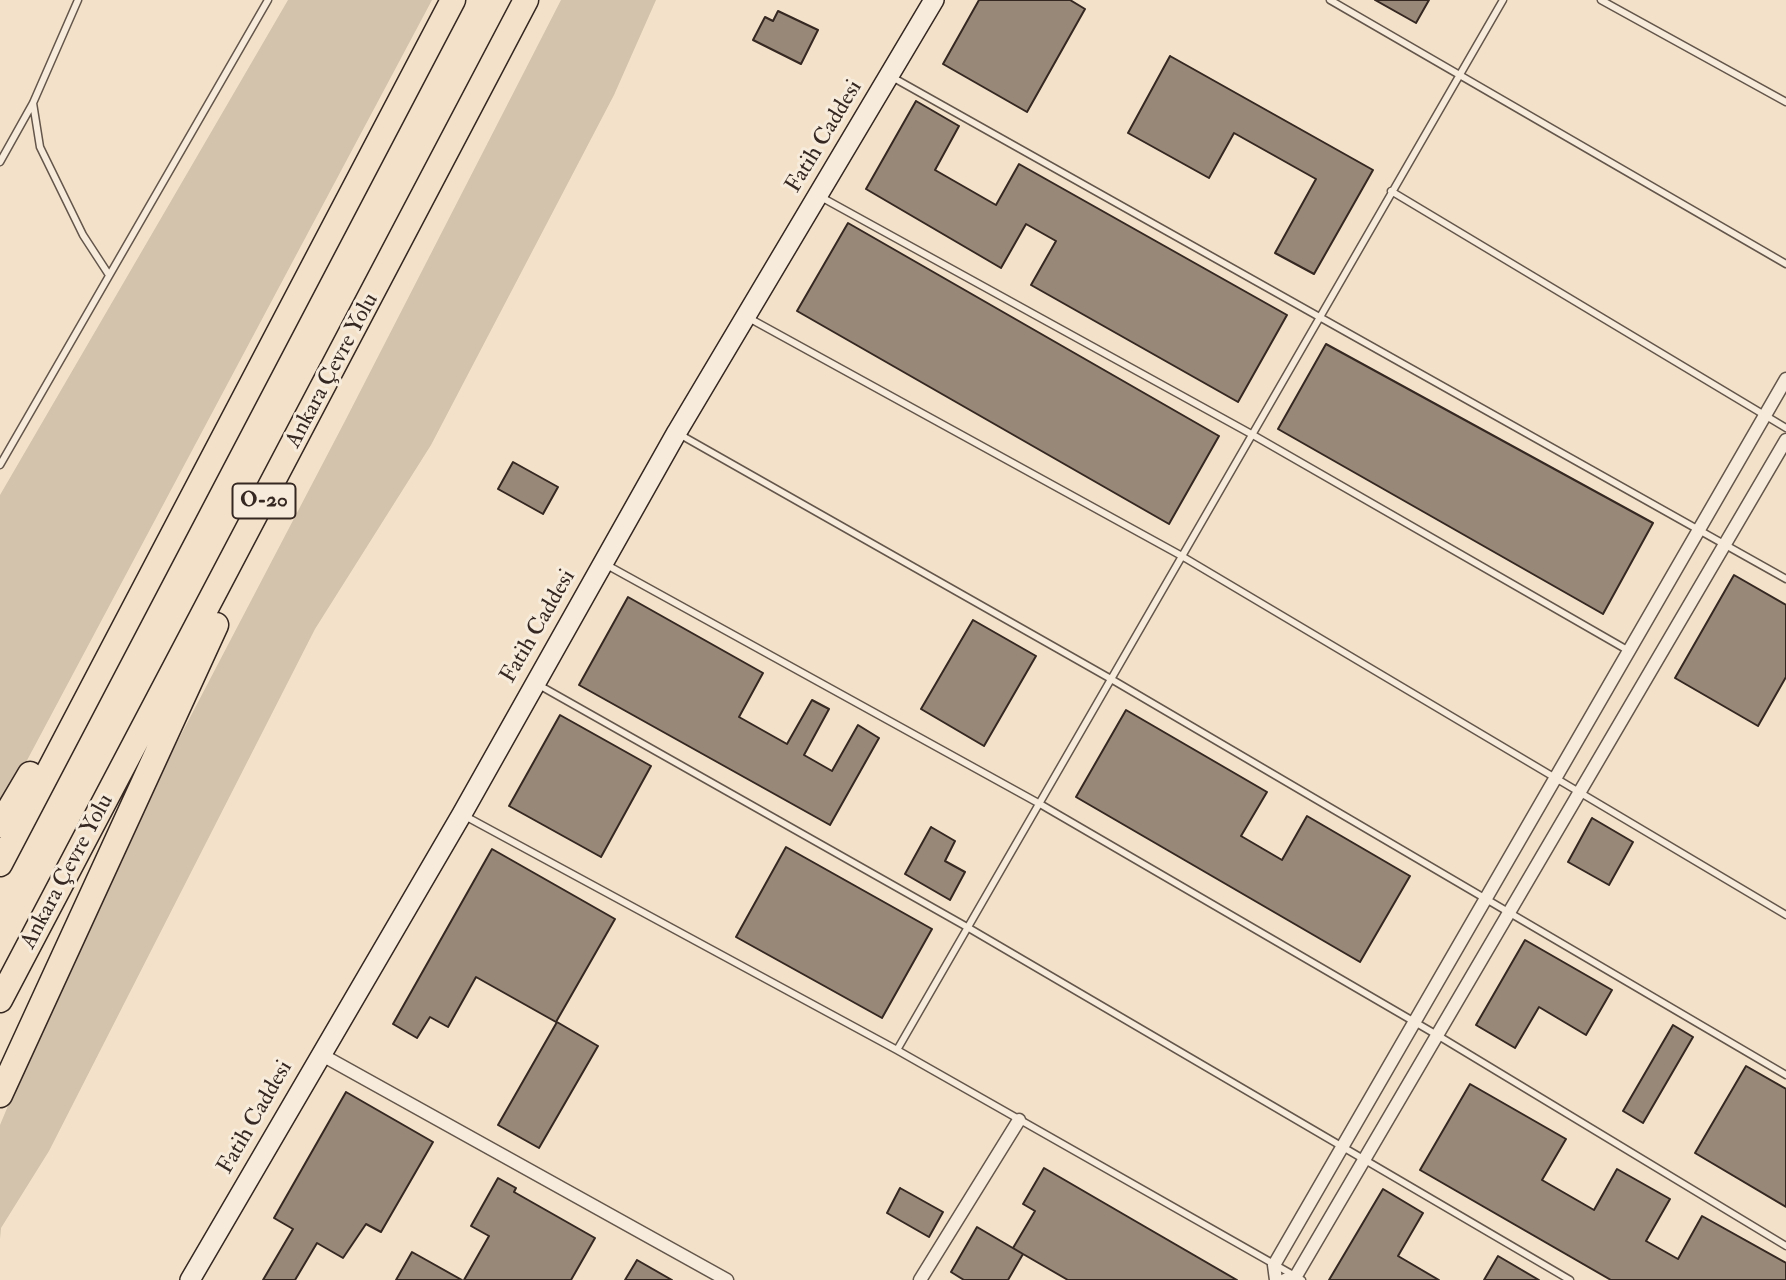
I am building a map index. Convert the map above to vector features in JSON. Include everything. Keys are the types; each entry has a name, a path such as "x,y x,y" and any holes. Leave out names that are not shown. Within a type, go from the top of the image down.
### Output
{"highway":[{"name":"O-20","path":"0,864 215,459 453,0"},
{"name":"Ankara Çevre Yolu","path":"0,1000 526,0"},
{"path":"0,1095 331,375"},
{"path":"0,825 215,459"}],"street":[{"name":"Fatih Caddesi","path":"190,1280 462,814 677,432 934,0"},
{"path":"1276,1280 1275,1265 1786,379"},
{"path":"1294,1279 1786,440"},
{"path":"322,1055 727,1280"},
{"path":"920,1280 1019,1120"}],"lane":[{"path":"0,162 33,103 78,0"},
{"path":"0,465 268,0"},
{"path":"1330,0 1786,264"},
{"path":"897,1050 1180,555 1253,435 1503,0"},
{"path":"1601,0 1786,102"},
{"path":"890,76 1786,579"},
{"path":"33,103 40,147 83,235 109,275"},
{"path":"1391,191 1786,428"},
{"path":"819,197 1253,435 1629,651"},
{"path":"747,317 1180,555 1786,915"},
{"path":"677,432 1111,679 1786,1075"},
{"path":"603,563 1040,804 1437,1035 1786,1246"},
{"path":"535,683 968,927 1570,1280"},
{"path":"462,814 897,1050 1275,1265 1294,1279"}],"shaded area":[{"path":"288,0 432,0 0,811 0,495"},
{"path":"561,0 656,0 614,95 431,445 315,629 49,1151 1,1228 0,1239 0,1125 93,903"}],"building":[{"path":"979,0 1070,0 1085,9 1027,112 943,64"},
{"path":"1375,0 1429,0 1416,23"},
{"path":"778,11 818,30 801,64 753,40 765,17 773,21"},
{"path":"1170,56 1373,170 1314,274 1275,253 1316,179 1234,133 1209,178 1128,133"},
{"path":"916,101 959,126 935,170 996,205 1019,164 1287,315 1238,402 1031,285 1056,241 1026,224 1001,268 866,189"},
{"path":"848,223 1219,436 1169,524 797,311"},
{"path":"1326,344 1653,523 1603,614 1278,429"},
{"path":"513,462 558,487 543,514 498,489"},
{"path":"1734,575 1786,605 1786,677 1758,726 1675,678"},
{"path":"628,597 763,673 739,717 787,744 812,700 829,709 804,755 832,771 858,725 879,738 830,825 579,685"},
{"path":"973,620 1036,656 984,746 921,709"},
{"path":"1126,710 1267,792 1241,836 1282,860 1307,816 1410,876 1360,962 1076,797"},
{"path":"560,715 651,766 601,857 509,806"},
{"path":"1592,818 1633,842 1609,885 1568,862"},
{"path":"931,827 955,841 945,861 965,872 950,900 905,874"},
{"path":"786,847 932,929 882,1018 736,937"},
{"path":"492,849 615,919 556,1022 476,977 448,1027 430,1017 417,1038 393,1024"},
{"path":"1525,940 1612,990 1586,1035 1539,1007 1515,1048 1476,1025"},
{"path":"557,1022 598,1046 539,1148 498,1125"},
{"path":"1673,1025 1693,1037 1643,1123 1623,1111"},
{"path":"1746,1066 1786,1089 1786,1207 1695,1153"},
{"path":"1470,1084 1566,1139 1542,1180 1594,1210 1617,1169 1670,1199 1646,1241 1678,1259 1702,1216 1786,1263 1786,1280 1611,1280 1420,1170"},
{"path":"346,1092 433,1142 381,1232 366,1224 343,1258 317,1243 295,1280 263,1280 293,1229 274,1218"},
{"path":"1044,1168 1237,1280 1068,1280 1023,1254 1013,1248 1035,1211 1023,1204"},
{"path":"498,1178 516,1188 514,1192 595,1238 571,1280 464,1280 489,1236 471,1226"},
{"path":"900,1188 943,1212 929,1237 887,1213"},
{"path":"1383,1189 1423,1213 1398,1256 1439,1280 1329,1280"},
{"path":"977,1227 1023,1254 1008,1280 964,1280 951,1272"},
{"path":"412,1252 462,1280 396,1280"},
{"path":"1498,1256 1539,1280 1484,1280"},
{"path":"637,1260 672,1280 625,1280"}]}
